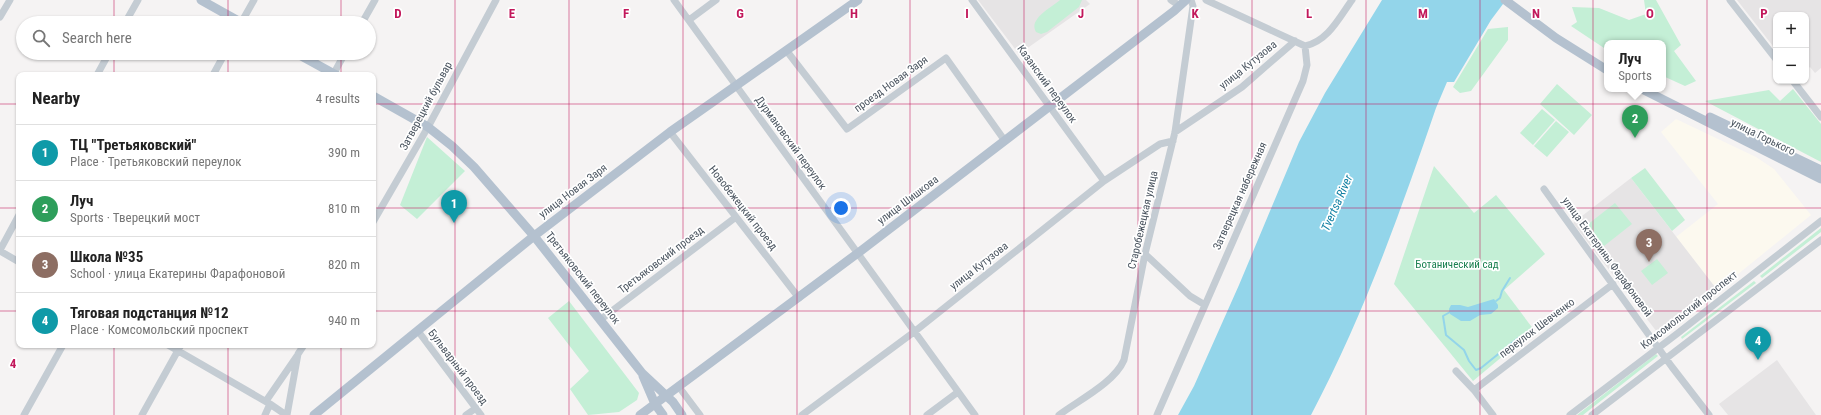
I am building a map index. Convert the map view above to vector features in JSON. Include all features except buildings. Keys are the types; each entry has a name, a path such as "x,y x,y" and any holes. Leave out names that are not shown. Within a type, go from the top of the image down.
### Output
{"main road":[{"path":"201,0 230,16"},
{"name":"улица Новая Заря","path":"314,415 534,236 670,132 858,0"},
{"path":"1505,0 1567,45 1604,68"},
{"path":"1514,0 1557,31 1604,61"},
{"name":"улица Шишкова","path":"640,415 799,298 1050,106 1190,2"},
{"path":"308,60 329,72"},
{"path":"1649,92 1695,113"},
{"path":"1660,92 1695,113"},
{"name":"Третьяковский переулок","path":"376,98 428,127 469,161 534,236 642,373 667,396 682,415"},
{"name":"улица Горького","path":"1695,113 1821,170"},
{"name":"улица Горького","path":"1695,113 1821,179"},
{"name":"Третьяковский переулок","path":"642,373 655,404 663,415"}],"street":[{"path":"0,17 10,0"},
{"path":"129,16 138,0"},
{"path":"246,16 254,0"},
{"path":"366,16 374,0"},
{"name":"Затверецкий бульвар","path":"376,217 428,127 496,0"},
{"name":"Дурмановский переулок","path":"674,0 975,415"},
{"path":"689,20 716,0"},
{"name":"Казанский переулок","path":"972,0 1104,182"},
{"path":"1171,0 1190,2"},
{"path":"1206,0 1305,46 1316,43 1325,37 1352,0"},
{"path":"1730,0 1773,55"},
{"name":"Старобежецкая улица","path":"1059,415 1110,379 1122,364 1128,347 1145,254 1176,132 1190,2"},
{"name":"улица Кутузова","path":"1176,132 1242,87 1295,41"},
{"name":"Затверецкая набережная","path":"1157,415 1303,81 1307,65 1305,46"},
{"name":"проезд Новая Заря","path":"786,50 847,129 946,58 1005,141"},
{"path":"99,72 105,60"},
{"path":"214,72 221,60"},
{"path":"336,72 342,60"},
{"path":"1795,84 1821,117"},
{"name":"Новобежецкий проезд","path":"670,132 799,298"},
{"name":"улица Кутузова","path":"802,415 914,332 1104,182 1160,144 1173,142"},
{"name":"улица Екатерины Фарафоновой","path":"1544,189 1658,348 1709,415"},
{"name":"Третьяковский проезд","path":"600,320 736,217"},
{"path":"16,221 0,250 16,260"},
{"name":"Комсомольский проспект","path":"1570,415 1821,221"},
{"path":"1592,415 1821,240"},
{"path":"1145,254 1190,296 1205,305"},
{"path":"1754,274 1762,284"},
{"name":"переулок Шевченко","path":"1474,390 1613,284"},
{"name":"Бульварный проезд","path":"418,331 481,415"},
{"path":"24,415 61,348"},
{"path":"142,415 180,348 287,415 298,354"},
{"path":"265,415 268,403 302,348"},
{"path":"1456,371 1474,390 1493,415"},
{"path":"680,387 700,415"},
{"path":"926,415 958,392"},
{"path":"466,415 476,408"}],"shaded area":[{"path":"978,0 1086,0 1090,4 1019,54"},
{"path":"1737,0 1821,0 1821,68 1815,73 1810,67 1809,68 1809,12 1773,12 1773,46"},
{"path":"1676,119 1756,157 1774,169 1811,215 1727,283 1715,287 1676,237 1718,204 1661,132"},
{"path":"1631,178 1715,287 1657,332 1573,223"},
{"path":"1777,360 1816,415 1728,415 1719,404"}],"green space":[{"path":"1060,0 1082,0 1079,7 1047,32 1041,34 1036,32 1034,27 1038,18"},
{"path":"1644,0 1656,0 1681,45 1674,51 1696,81 1685,86 1666,77 1666,40 1604,40 1604,48 1571,26 1577,22 1572,7 1599,8 1629,20 1646,14"},
{"path":"1508,27 1508,40 1471,91 1460,93 1453,87 1488,29"},
{"path":"1557,84 1592,115 1574,135 1540,104"},
{"path":"1793,89 1821,124 1821,162 1705,101 1769,90 1780,101"},
{"path":"1542,109 1555,120 1533,145 1520,133"},
{"path":"1556,121 1569,132 1547,157 1534,146"},
{"path":"427,137 465,171 417,219 400,205"},
{"name":"Ботанический сад","path":"1434,166 1474,213 1496,195 1545,254 1504,290 1534,330 1473,381 1394,284"},
{"path":"1645,168 1685,220 1672,231 1631,178"},
{"path":"1615,203 1632,224 1599,250 1582,229"},
{"path":"1821,228 1821,232 1762,278 1760,276"},
{"path":"1657,259 1668,273 1652,285 1641,271"},
{"path":"1754,281 1756,283 1682,339 1681,337"},
{"path":"569,301 639,393 637,400 619,412 588,415 570,389 589,371 548,318"},
{"path":"1656,354 1658,356 1583,415 1577,415"}],"water":[{"name":"Tvertsa River","path":"1382,0 1506,0 1491,20 1454,82 1447,82 1436,108 1380,264 1330,378 1311,415 1178,415 1194,386 1239,285 1299,142 1325,93"},
{"path":"1494,299 1498,305 1498,308 1491,314 1480,315 1470,321 1461,321 1450,314 1449,309 1451,305 1468,307"}],"waterway":[{"path":"1496,301 1500,298 1502,291 1510,278"},
{"path":"1450,312 1443,316 1446,335 1464,350 1469,361 1476,370 1481,368 1518,338"}],"place":[{"name":"Луч","path":"1635,138"},
{"name":"ТЦ \"Третьяковский\"","path":"454,223"},
{"name":"Школа №35","path":"1649,262"},
{"name":"Тяговая подстанция №12","path":"1758,360"}]}
